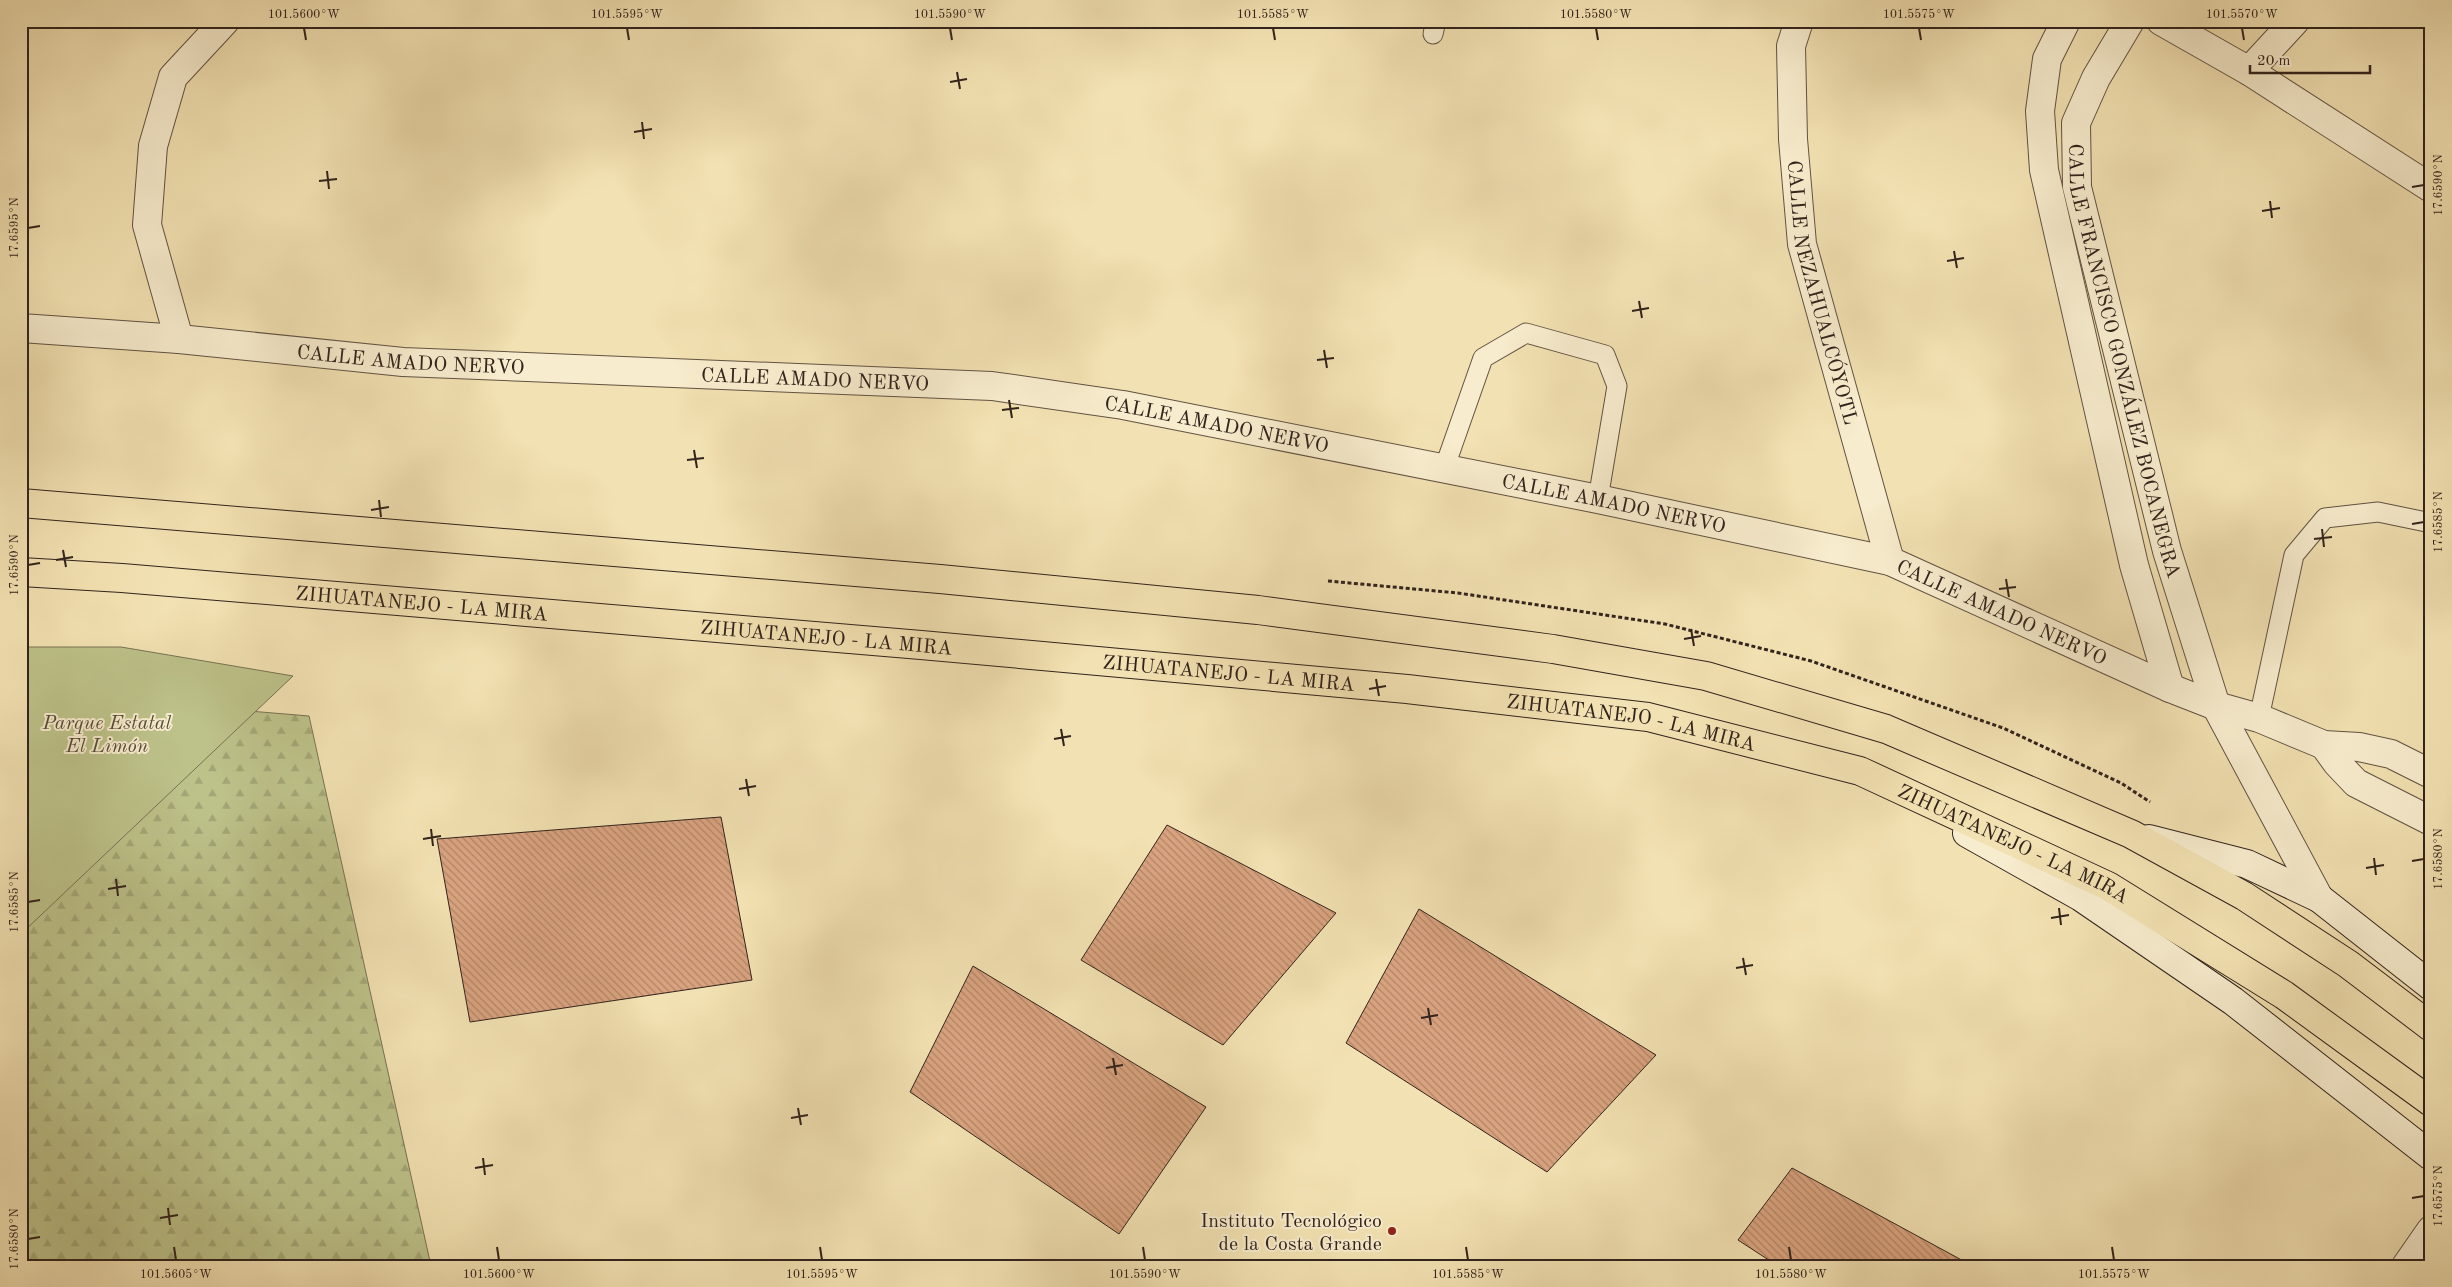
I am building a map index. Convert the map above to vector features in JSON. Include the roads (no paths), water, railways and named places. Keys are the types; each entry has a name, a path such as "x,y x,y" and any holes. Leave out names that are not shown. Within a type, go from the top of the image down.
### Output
{"highway":[{"path":"21,503 960,581 1258,610 1553,649 1706,676 1886,729 2131,834 2244,896 2348,964 2431,1027"},
{"name":"ZIHUATANEJO - LA MIRA","path":"21,572 122,578 901,643 1407,689 1648,717 1860,771 2108,886 2284,995 2431,1102"}],"street":[{"path":"179,339 147,225 153,146 173,76 225,21"},
{"name":"CALLE NEZAHUALCÓYOTL","path":"1799,21 1791,46 1793,139 1802,244 1890,561"},
{"name":"CALLE FRANCISCO GONZÁLEZ BOCANEGRA","path":"2066,21 2047,59 2040,111 2044,170 2134,565 2170,688"},
{"name":"CALLE FRANCISCO GONZÁLEZ BOCANEGRA","path":"2130,21 2096,78 2076,123 2078,187 2167,550 2216,706 2319,898"},
{"path":"2161,21 2249,71 2431,188"},
{"path":"2249,71 2295,21"},
{"name":"CALLE AMADO NERVO","path":"21,328 179,339 403,362 992,386 1123,405 1598,499 1890,561 2170,688 2216,706 2259,718 2324,745"},
{"path":"2324,745 2359,747 2391,754 2431,774"},
{"path":"2324,745 2337,763 2356,783 2431,821"},
{"path":"1860,771 2089,903 2233,1001 2431,1156"},
{"path":"2131,834 2247,864 2319,898 2431,986"},
{"path":"2406,1266 2431,1230"}],"lane":[{"path":"1444,469 1483,358 1526,333 1605,355 1616,386 1598,499"},
{"path":"2259,718 2294,555 2325,518 2378,512 2431,523"}],"place":[{"name":"Instituto Tecnológico de la Costa Grande","path":"1392,1231"}],"park label":[{"name":"Parque Estatal El Limón","path":"107,734"}]}
